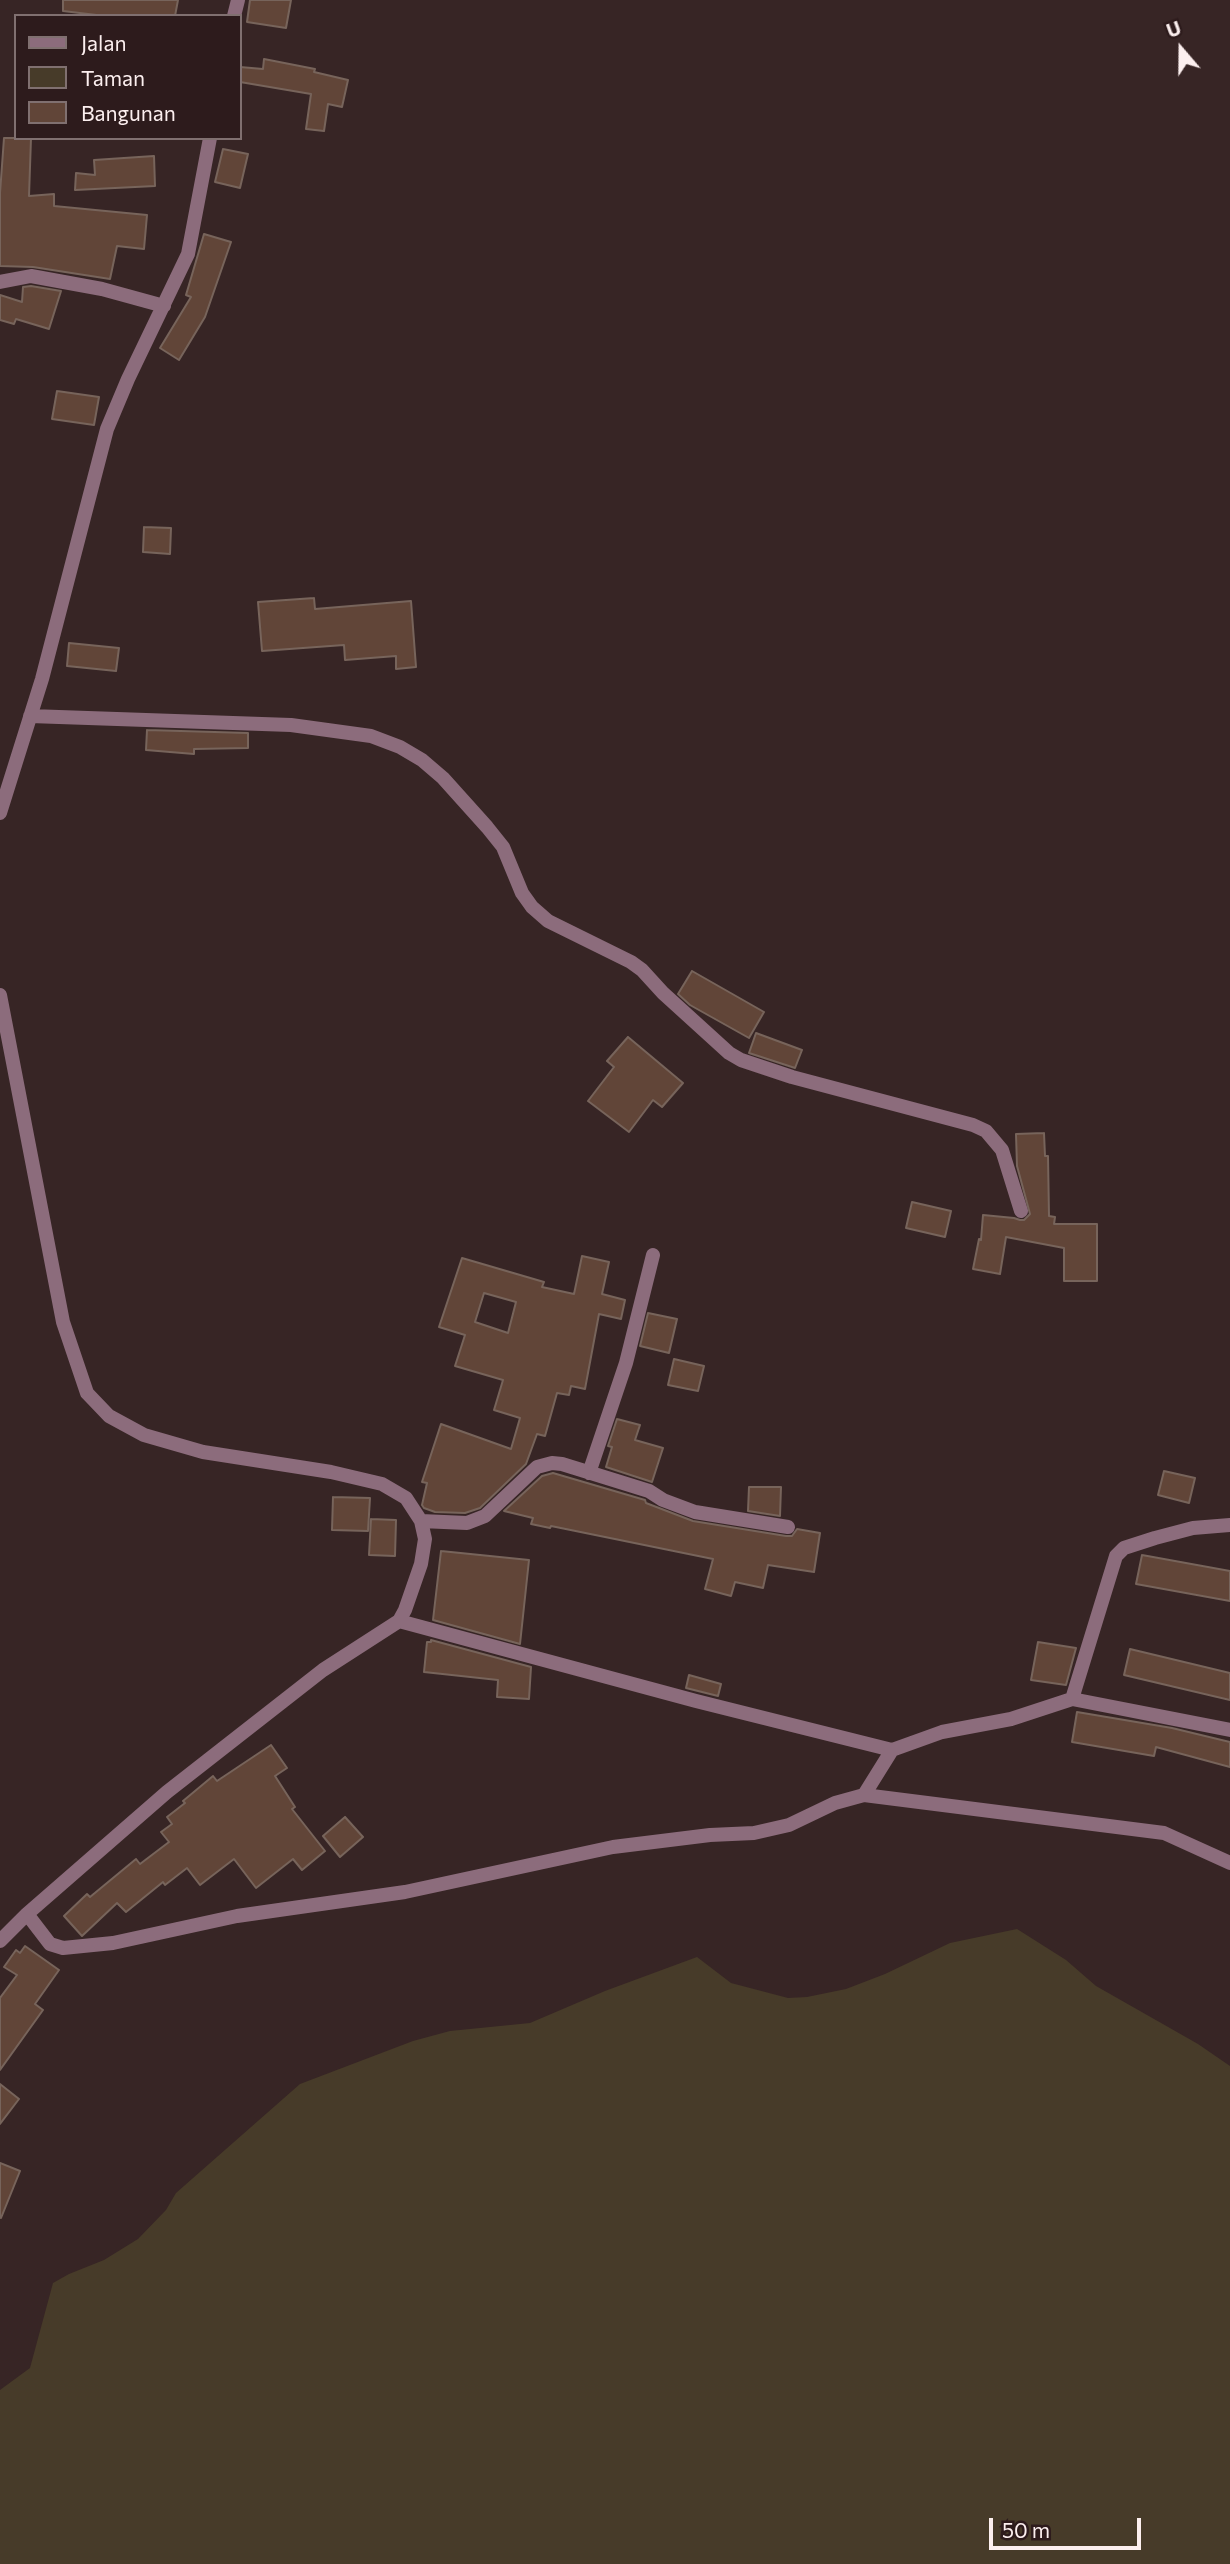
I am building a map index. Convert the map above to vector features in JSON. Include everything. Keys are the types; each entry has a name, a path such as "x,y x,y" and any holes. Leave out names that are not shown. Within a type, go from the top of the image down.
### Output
{"street":[{"path":"0,813 30,716 107,429 188,254 211,140"},
{"path":"0,282 31,276 102,289 164,306"},
{"path":"30,716 291,725 371,736 400,747 432,769 474,812 503,847 522,893 531,906 548,921 631,962 729,1053 741,1060 792,1077 973,1125 986,1131 1002,1150 1021,1211"},
{"path":"0,995 64,1322 87,1393 109,1416 144,1435 203,1452 331,1472 382,1484 406,1498 421,1521 425,1539 421,1564 398,1621 323,1670 167,1792 27,1914 0,1941"},
{"path":"589,1474 626,1363 653,1255"},
{"path":"421,1521 467,1523 485,1516 524,1477 544,1464 562,1464 649,1490 663,1500 695,1512 788,1527"},
{"path":"1072,1699 1116,1556 1124,1548 1155,1538 1193,1528 1230,1525"},
{"path":"398,1621 892,1750 942,1732 1011,1719 1072,1699 1230,1730"},
{"path":"864,1795 892,1750"},
{"path":"27,1914 50,1944 63,1948 113,1943 237,1916 405,1892 613,1847 710,1835 754,1833 789,1825 835,1803 864,1795 1164,1833 1230,1863"}],"green space":[{"path":"1017,1929 1066,1960 1096,1986 1198,2044 1230,2066 1230,2564 0,2564 0,2390 30,2368 53,2283 104,2260 138,2239 166,2210 176,2193 300,2084 413,2041 450,2031 530,2023 605,1991 697,1957 731,1983 788,1998 807,1997 846,1989 950,1943"}],"building":[{"path":"63,0 178,0 175,14 88,14 63,11"},
{"path":"250,0 291,0 286,28 247,22"},
{"path":"264,59 315,69 314,72 348,80 342,107 328,104 324,131 306,129 311,94 242,82 242,67 263,69"},
{"path":"4,138 31,140 29,196 54,194 54,206 147,215 144,249 117,246 110,279 33,267 0,266 0,193"},
{"path":"223,149 248,154 240,188 215,182"},
{"path":"154,156 155,186 75,190 76,173 95,175 94,160"},
{"path":"204,234 231,242 205,317 179,360 160,348 191,297 186,295"},
{"path":"23,287 61,291 49,329 16,319 14,324 0,320 0,295 22,302"},
{"path":"57,391 99,397 94,425 52,419"},
{"path":"144,527 171,528 170,554 143,552"},
{"path":"314,598 315,609 411,601 416,667 396,669 396,656 345,660 344,645 262,651 258,602"},
{"path":"69,643 119,648 116,671 67,666"},
{"path":"147,730 248,733 248,748 194,749 194,754 146,750"},
{"path":"692,971 764,1012 749,1038 690,1005 678,994"},
{"path":"756,1033 802,1050 795,1068 749,1053"},
{"path":"628,1037 683,1083 662,1107 653,1100 629,1132 588,1101 614,1067 607,1061"},
{"path":"1044,1133 1045,1156 1048,1156 1049,1216 1055,1217 1054,1224 1097,1224 1097,1281 1064,1281 1064,1248 1006,1237 1000,1274 973,1269 979,1239 981,1240 983,1215 1024,1220 1030,1214 1017,1166 1016,1134"},
{"path":"912,1202 951,1211 945,1237 906,1228"},
{"path":"582,1256 609,1262 602,1294 625,1300 621,1319 599,1314 585,1389 571,1386 569,1395 557,1393 545,1436 537,1434 526,1464 480,1508 465,1513 435,1512 424,1508 422,1505 427,1483 422,1482 441,1424 511,1449 520,1418 494,1410 503,1380 455,1366 465,1335 439,1327 462,1258 544,1282 542,1287 574,1294","holes":["484,1293 516,1302 508,1333 475,1322"]},
{"path":"648,1313 677,1319 669,1353 640,1346"},
{"path":"674,1359 704,1366 698,1391 668,1385"},
{"path":"617,1419 640,1425 635,1440 663,1448 652,1482 606,1467 612,1447 608,1446"},
{"path":"1164,1471 1195,1478 1189,1503 1158,1495"},
{"path":"553,1473 645,1500 646,1503 693,1521 786,1536 792,1536 797,1529 820,1533 814,1572 768,1565 763,1588 735,1582 731,1596 705,1589 713,1559 531,1524 533,1518 504,1511 542,1476"},
{"path":"749,1487 781,1487 780,1516 748,1511"},
{"path":"333,1497 370,1498 368,1531 332,1530"},
{"path":"371,1519 396,1520 395,1556 369,1555"},
{"path":"441,1551 529,1560 520,1644 433,1620"},
{"path":"1142,1555 1230,1571 1230,1601 1136,1584"},
{"path":"431,1640 531,1667 529,1699 497,1697 498,1680 424,1672 427,1642"},
{"path":"1038,1642 1076,1648 1066,1685 1031,1680"},
{"path":"1130,1649 1230,1673 1230,1700 1124,1675"},
{"path":"689,1675 721,1684 718,1696 686,1688"},
{"path":"1077,1712 1172,1728 1230,1742 1230,1767 1156,1747 1154,1756 1072,1742"},
{"path":"271,1745 287,1768 275,1776 295,1807 292,1809 325,1851 302,1870 293,1859 256,1888 234,1859 200,1885 187,1868 165,1885 163,1882 126,1912 117,1903 82,1936 64,1916 87,1894 90,1897 136,1859 140,1864 169,1842 161,1832 172,1824 167,1817 213,1776 217,1781"},
{"path":"345,1817 363,1837 340,1857 323,1836"},
{"path":"25,1946 59,1970 35,2004 43,2010 0,2070 0,1998 17,1975 4,1967 16,1950 20,1953"},
{"path":"0,2084 19,2099 0,2124"},
{"path":"0,2163 20,2171 1,2218 0,2217"}]}
